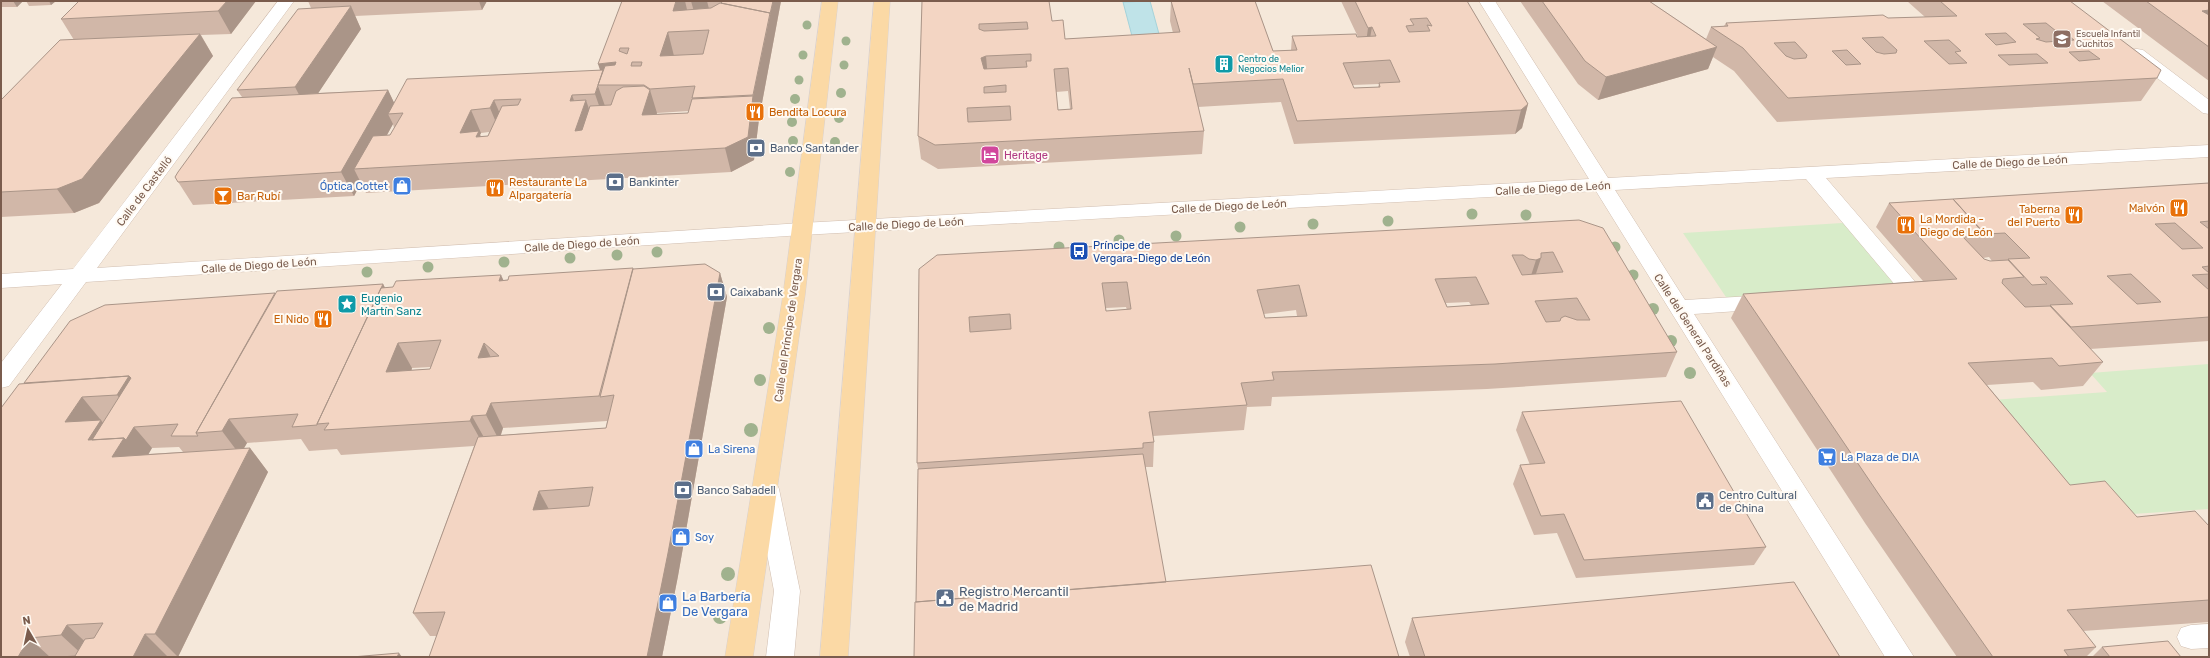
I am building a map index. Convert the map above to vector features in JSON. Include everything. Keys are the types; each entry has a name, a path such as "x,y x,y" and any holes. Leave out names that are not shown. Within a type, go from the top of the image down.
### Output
{"main road":[{"name":"Calle del Príncipe de Vergara","path":"739,657 766,483 802,229 830,1"},
{"path":"834,657 882,1"}],"street":[{"name":"Calle de Castelló","path":"1,380 286,1"},
{"name":"Calle del General Pardiñas","path":"1488,1 1569,130 1601,185 1900,657"},
{"path":"2123,43 2209,109"},
{"name":"Calle de Diego de León","path":"1,281 802,229 2209,151"},
{"path":"1811,173 1913,292 1873,295"},
{"path":"1679,308 1786,300"},
{"path":"766,483 787,591 780,657"}],"shaded area":[{"path":"1,1 2209,1 2209,657 1,657"}],"green space":[{"path":"1858,222 1921,296 1734,309 1683,233"},
{"path":"2209,364 2209,509 2117,515 2055,495 1978,401 2107,392 2090,373"}],"water":[{"path":"1150,1 1159,34 1132,36 1123,2"}],"building":[{"path":"79,1 227,1 218,11 61,19"},
{"path":"622,1 676,1 673,11 711,8 720,3 770,13 753,95 692,98 695,86 650,89 644,85 598,85 605,66 615,65 616,62 598,64","holes":["709,30 703,54 660,56 668,32","620,48 629,48 627,54 619,51","632,62 642,62 641,66 631,66"]},
{"path":"723,1 773,1 770,14 721,3"},
{"path":"922,1 1049,1 1052,21 1063,20 1065,39 1180,32 1171,1 1255,1 1273,51 1297,50 1292,36 1356,34 1357,37 1376,36 1372,27 1368,28 1355,1 1467,1 1528,104 1521,110 1297,121 1283,79 1193,84 1189,68 1204,131 935,145 918,136","holes":["1427,18 1432,26 1427,25 1430,31 1409,32 1406,26 1414,25 1410,19","1027,22 1028,29 984,31 979,29 979,24","1031,54 1031,61 1026,61 1027,67 984,69 981,58 986,56","1390,60 1400,82 1379,83 1380,87 1354,88 1343,63","1068,68 1072,109 1058,110 1054,69","1006,85 1006,92 984,93 984,87","1010,106 1011,120 968,122 967,108"]},
{"path":"1542,1 1649,1 1717,47 1606,77 1585,61"},
{"path":"1940,1 2070,1 2161,70 2157,78 1788,98 1743,48 1711,27 1728,26 1726,23 1883,15 1888,18 1957,16","holes":["2046,23 2061,35 2065,33 2074,40 2046,42 2036,39 2040,38 2023,24","2006,33 2016,42 1996,45 1985,34","1883,37 1897,50 1896,53 1884,54 1876,52 1862,38","1949,40 1961,51 1955,52 1967,63 1949,64 1924,41","1795,42 1807,55 1806,58 1794,59 1786,56 1774,43","1847,50 1861,64 1846,65 1832,51","2089,51 2100,59 2079,61 2069,52","2037,54 2048,63 2009,65 1998,55"]},
{"path":"2146,1 2209,1 2209,10 2202,11 2209,15 2209,47"},
{"path":"351,6 295,87 237,90 298,9"},
{"path":"200,34 82,179 57,189 1,192 1,100 60,40"},
{"path":"603,70 595,94 572,95 570,101 586,100 575,131 582,130 590,106 611,105 616,91 623,87 644,86 650,90 642,115 688,113 692,99 753,96 748,137 725,148 354,169 373,136 390,135 403,113 388,114 407,79","holes":["521,99 518,105 502,106 488,136 476,137 479,131 460,133 471,110 490,108 494,100"]},
{"path":"388,90 341,172 178,182 175,177 232,98"},
{"path":"2209,183 2209,221 2200,222 2209,229 2209,266 2202,267 2209,274 2192,275 2209,290 2209,317 2071,327 2050,305 2073,304 2047,277 2040,277 2047,284 2032,285 2008,259 2030,258 2005,233 1985,234 1953,199","holes":["2175,223 2203,248 2182,249 2155,224","2131,274 2161,302 2137,304 2107,276"]},
{"path":"1953,199 1985,235 1963,237 1984,259 1990,261 2008,260 2024,277 2003,279 2002,283 2025,307 2050,306 2103,362 2059,366 2052,358 1968,363 2070,485 2105,481 2137,517 2195,511 2209,526 2209,600 2067,610 2096,647 2064,650 2069,657 1993,657 1882,499 1743,294 1957,279 1889,203"},
{"path":"1579,220 1603,228 1677,352 1495,364 1272,372 1274,380 1241,383 1247,405 1149,412 1154,442 1143,443 1143,448 917,463 919,269 937,255","holes":["1553,252 1563,272 1522,275 1512,255 1523,255 1529,259 1536,260 1541,258 1541,253","1476,277 1489,304 1447,307 1435,279","1127,282 1131,309 1106,311 1102,283","1299,285 1307,316 1265,318 1257,290","1577,298 1590,320 1577,320 1565,316 1561,318 1560,321 1546,322 1535,301","1010,314 1011,329 970,332 969,317"]},
{"path":"705,264 720,273 668,553 647,657 429,657 445,612 413,613 478,437 606,428 614,395 600,397 633,269","holes":["593,487 589,506 533,510 539,491"]},
{"path":"633,268 599,396 491,403 486,415 472,416 470,421 324,430 329,423 317,424 381,288 393,287 396,281 501,275 499,281 508,280 509,276","holes":["441,340 430,369 386,372 398,343","484,343 499,356 478,358"]},
{"path":"383,284 317,425 292,427 298,414 229,419 222,431 196,433 277,291"},
{"path":"275,293 196,433 198,436 171,436 178,424 134,427 126,440 124,438 92,440 131,378 129,376 24,383 70,321 105,305"},
{"path":"129,376 117,395 82,397 65,422 101,420 88,440 124,438 112,457 250,448 155,634 145,634 133,657 60,657 75,656 85,639 94,638 103,623 67,625 61,635 29,638 18,657 1,657 1,408 19,384"},
{"path":"1681,401 1766,547 1584,560 1564,514 1541,516 1520,465 1545,463 1522,412"},
{"path":"1143,454 1166,582 916,602 918,469"},
{"path":"1371,565 1399,657 914,657 915,602"},
{"path":"1794,582 1840,657 1425,657 1412,618"},
{"path":"2168,641 2181,657 2110,657 2102,647"},
{"path":"399,653 397,657 352,657"}],"place":[{"name":"Escuela Infantil Cuchitos","path":"2062,39"},
{"name":"Centro de Negocios Melior","path":"1224,64"},
{"name":"Bendita Locura","path":"755,112"},
{"name":"Banco Santander","path":"756,148"},
{"name":"Heritage","path":"990,155"},
{"name":"Bankinter","path":"615,182"},
{"name":"Óptica Cottet","path":"402,186"},
{"name":"Restaurante La Alpargatería","path":"495,188"},
{"name":"Bar Rubí","path":"223,196"},
{"name":"Malvón","path":"2179,208"},
{"name":"Taberna del Puerto","path":"2074,215"},
{"name":"La Mordida - Diego de León","path":"1906,225"},
{"name":"Príncipe de Vergara-Diego de León","path":"1079,251"},
{"name":"Caixabank","path":"716,292"},
{"name":"Eugenio Martín Sanz","path":"347,304"},
{"name":"El Nido","path":"323,319"},
{"name":"La Sirena","path":"694,449"},
{"name":"La Plaza de DIA","path":"1827,457"},
{"name":"Banco Sabadell","path":"683,490"},
{"name":"Centro Cultural de China","path":"1705,501"},
{"name":"Soy","path":"681,537"},
{"name":"Registro Mercantil de Madrid","path":"945,598"},
{"name":"La Barbería De Vergara","path":"668,603"}]}
